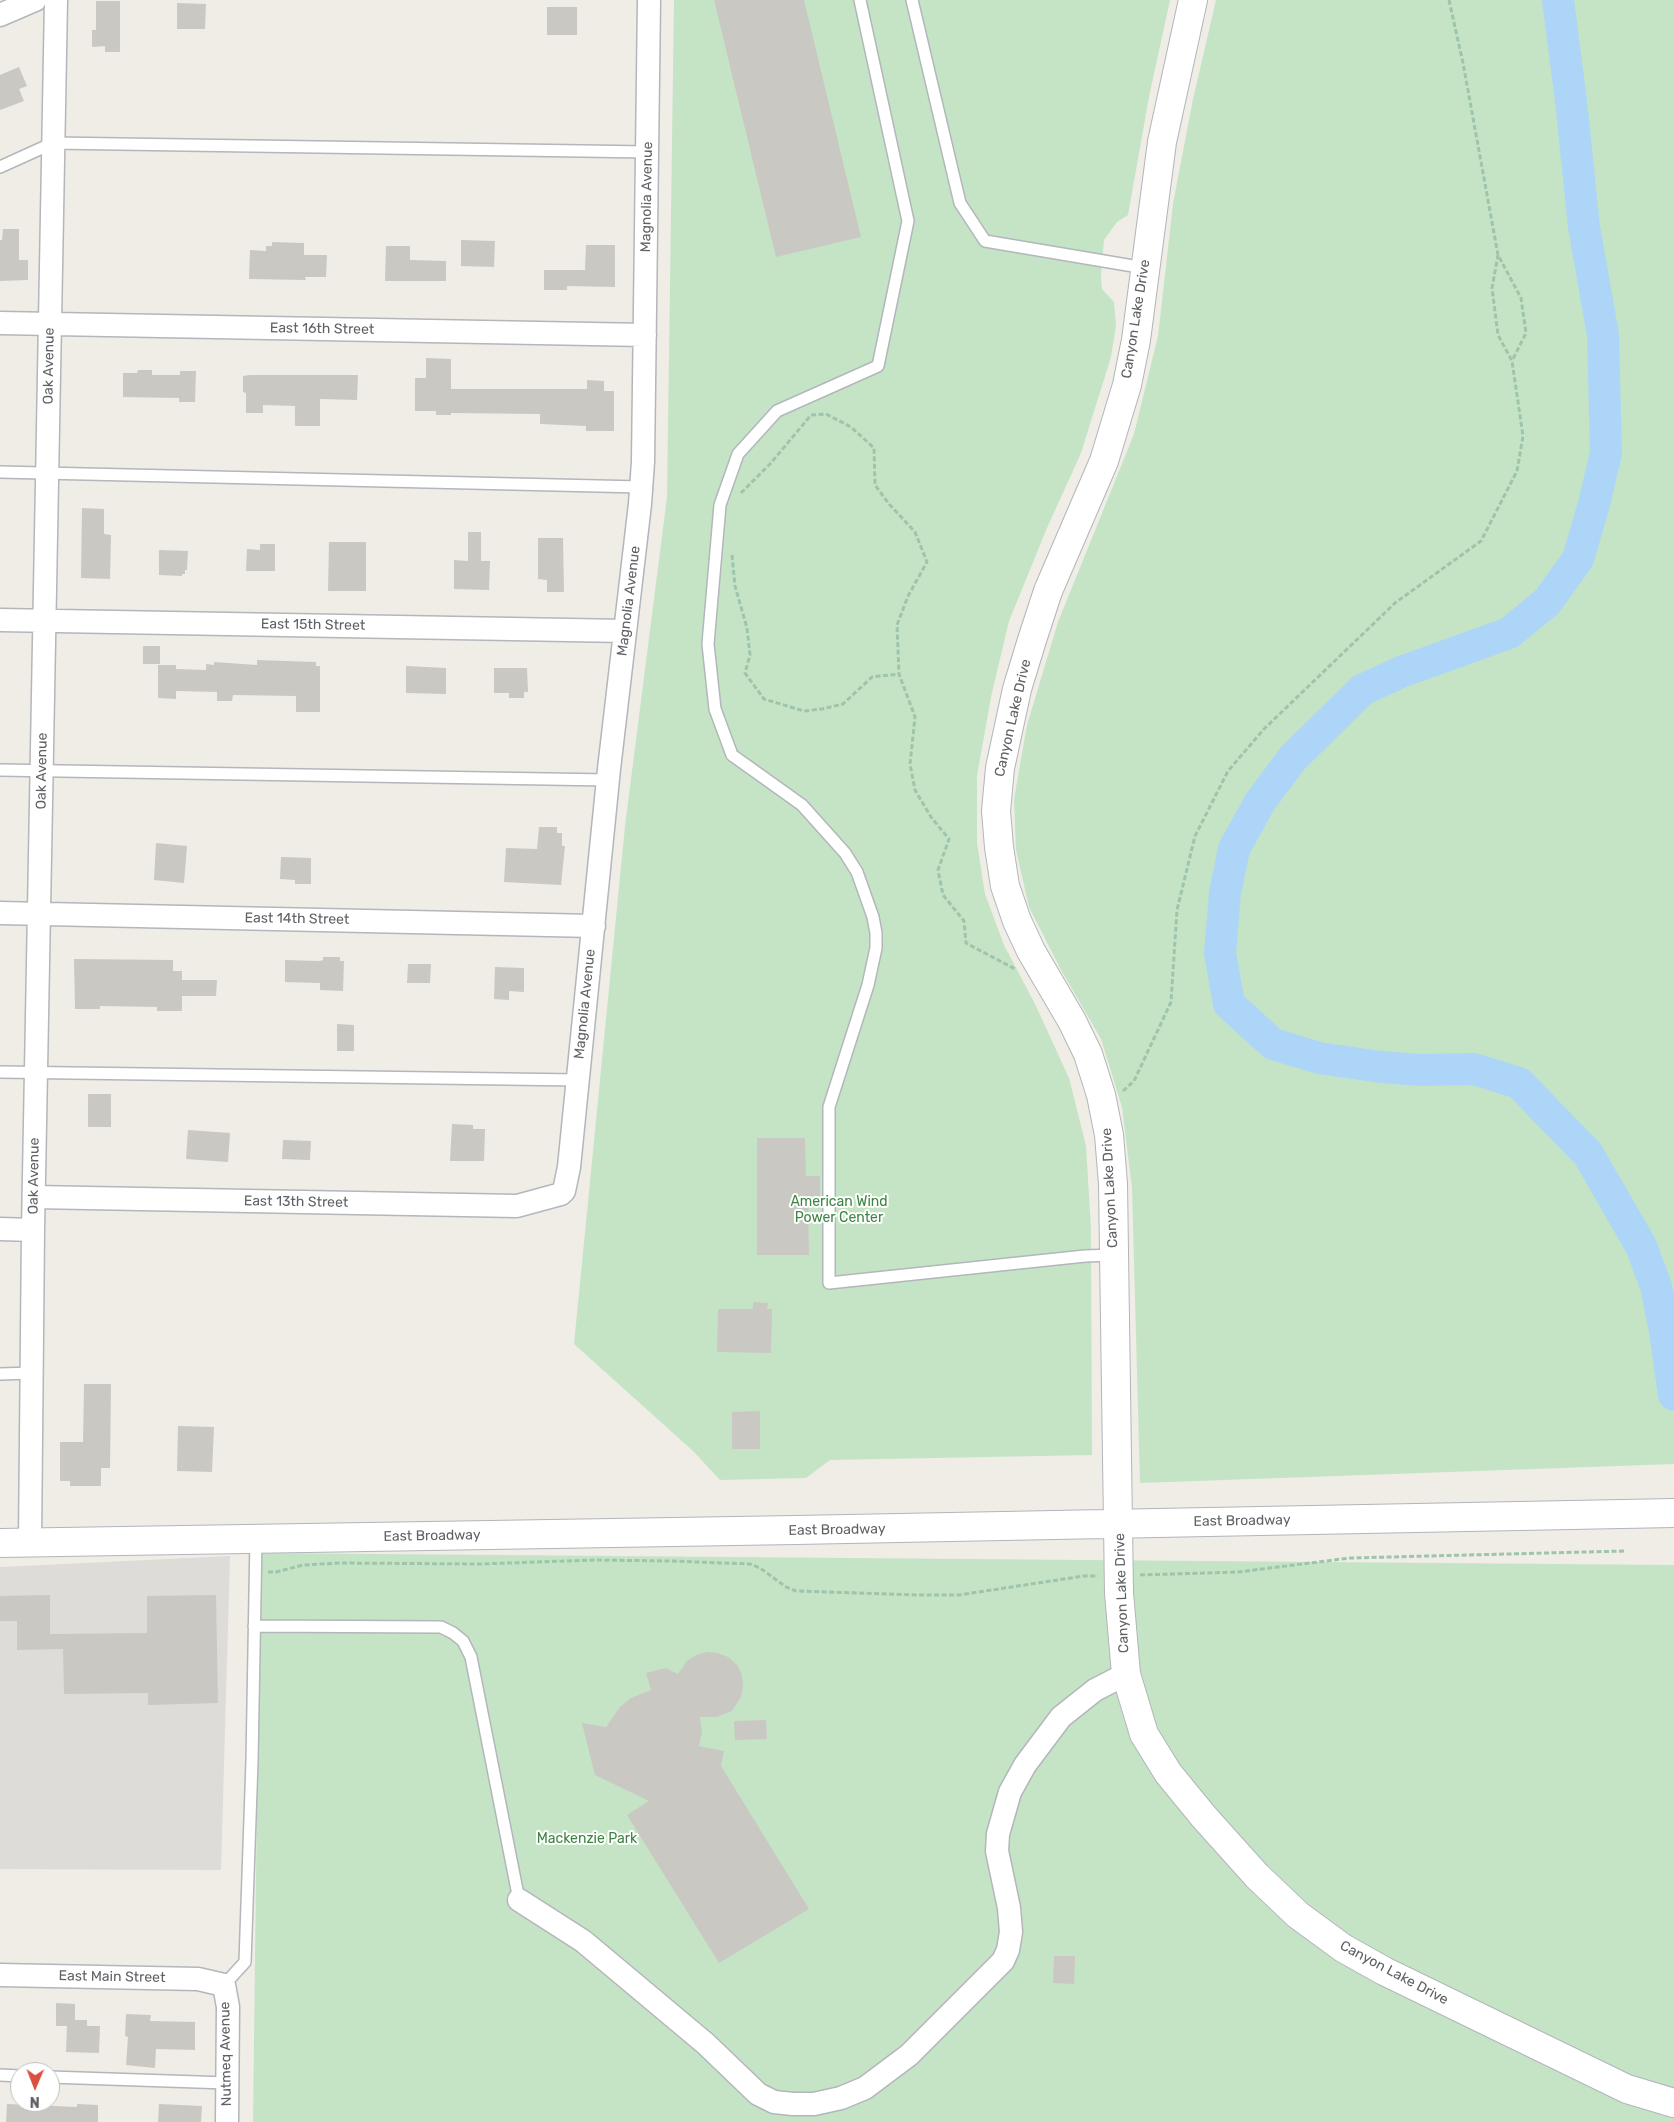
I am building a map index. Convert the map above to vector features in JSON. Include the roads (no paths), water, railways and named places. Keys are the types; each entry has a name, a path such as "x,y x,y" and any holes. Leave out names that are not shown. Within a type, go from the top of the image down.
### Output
{"street":[{"path":"0,16 35,0"},
{"name":"Oak Avenue","path":"30,1542 33,1230 56,0"},
{"name":"Magnolia Avenue","path":"557,1195 564,1191 569,1167 608,780 641,487 645,335 649,0"},
{"name":"Canyon Lake Drive","path":"1192,0 1162,142 1136,340 1116,423 1104,461 1048,591 1032,640 1017,689 1000,768 996,811 998,847 1005,886 1017,921 1031,951 1072,1021 1088,1054 1104,1108 1109,1135 1113,1184 1120,1523 1119,1576 1126,1674 1144,1734 1168,1772 1204,1817 1257,1876 1298,1915 1343,1948 1384,1971 1627,2089 1674,2103"},
{"name":"East 16th Street","path":"0,323 645,335"},
{"name":"East 15th Street","path":"0,620 625,631"},
{"name":"East 14th Street","path":"0,913 594,926"},
{"name":"East 13th Street","path":"34,1197 517,1206 557,1195"},
{"path":"0,1229 33,1230"},
{"name":"East Broadway","path":"0,1543 1674,1513"},
{"path":"519,1900 583,1941 706,2044 758,2094 774,2102 793,2104 814,2104 842,2098 865,2088 909,2055 1003,1962 1008,1950 1011,1932 1009,1908 997,1851 998,1834 1010,1792 1025,1765 1061,1717 1096,1690 1126,1674"},
{"name":"East Main Street","path":"0,1975 198,1979 224,1986"},
{"name":"Nutmeq Avenue","path":"224,1986 228,2007 227,2122"}],"lane":[{"path":"860,0 908,221 878,366 777,411 738,454 720,505 708,644 715,709 732,755 802,806 845,853 857,872 873,918 876,933 876,948 868,985 829,1107 829,1283 1085,1256 1114,1255"},
{"path":"912,0 960,203 985,241 1145,268"},
{"path":"0,167 53,143 648,152"},
{"path":"0,472 641,487"},
{"path":"0,770 608,780"},
{"path":"0,1072 578,1080"},
{"path":"0,1374 32,1373"},
{"path":"224,1986 245,1962 256,1538"},
{"path":"254,1626 441,1627 453,1633 462,1641 472,1657 519,1900"},
{"path":"60,2077 227,2083"}],"waterway":[{"path":"1558,0 1584,227 1603,335 1606,453 1578,559 1547,602 1509,633 1401,672 1362,690 1292,759 1260,802 1234,849 1225,893 1220,953 1229,1004 1273,1044 1319,1058 1381,1067 1420,1070 1474,1069 1519,1083 1588,1154 1641,1246 1656,1286 1665,1331 1674,1395"}],"park label":[{"name":"American Wind Power Center","path":"839,1210"},
{"name":"Mackenzie Park","path":"587,1839"}]}
